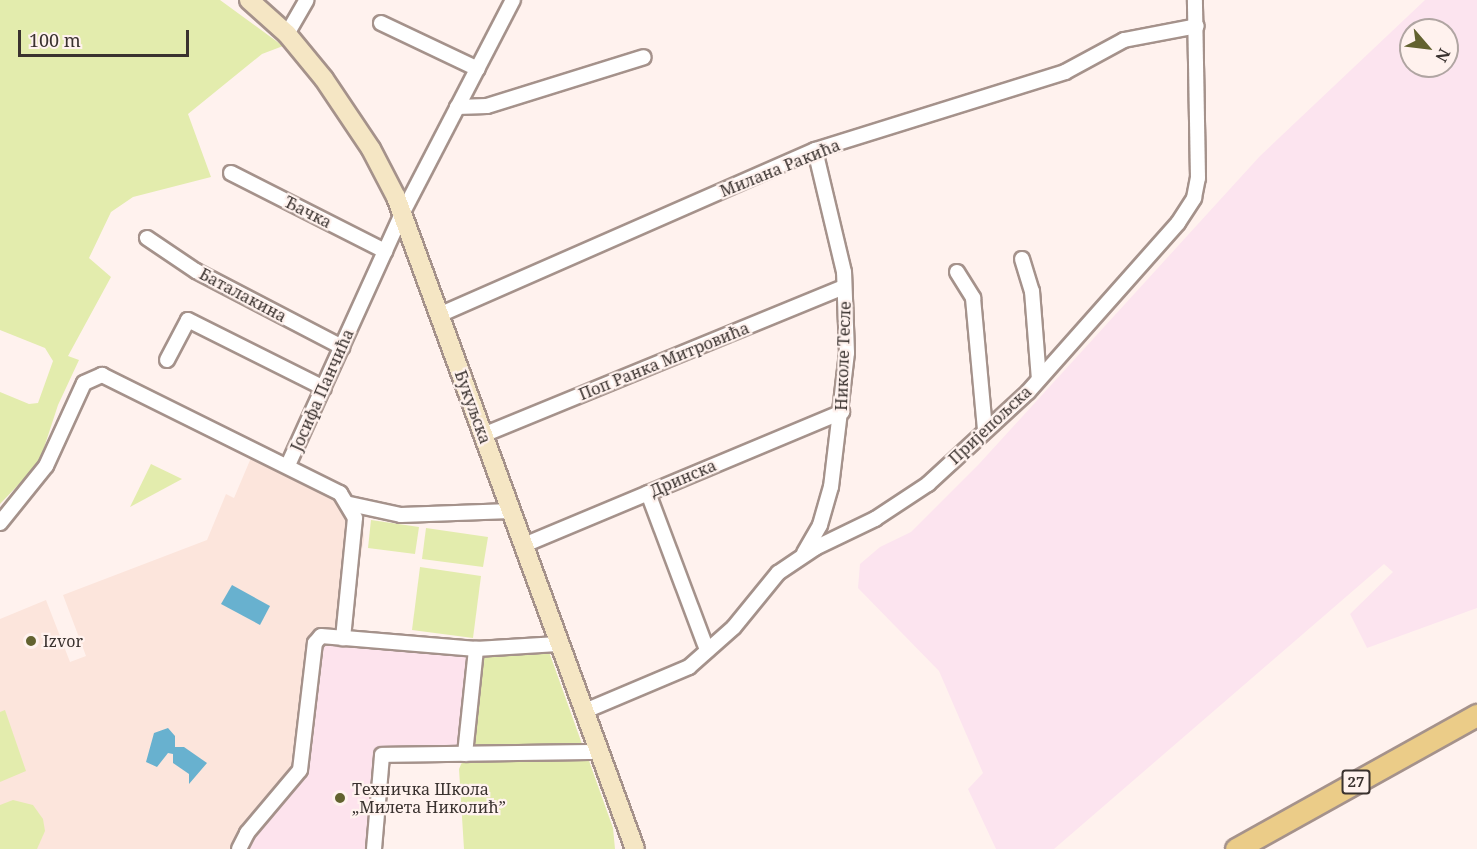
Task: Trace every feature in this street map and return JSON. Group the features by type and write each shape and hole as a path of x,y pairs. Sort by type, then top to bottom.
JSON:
{"main road":[{"name":"Букуљска","path":"249,0 287,34 357,126 402,214 635,849"},
{"name":"27","path":"1236,849 1477,715"}],"street":[{"path":"287,34 307,0"},
{"name":"Јосифа Панчића","path":"350,504 332,487 288,465 384,251 513,0"},
{"name":"Пријепољска","path":"585,711 689,667 734,627 762,588 801,557 875,519 928,484 1040,379 1178,224 1194,198 1198,178 1195,0"},
{"path":"381,23 478,69"},
{"name":"Милана Ракића","path":"439,315 815,150 1065,72 1124,40 1197,26"},
{"path":"457,107 488,106 644,57"},
{"name":"Николе Тесле","path":"801,557 820,525 831,487 842,412 847,352 844,287 815,150"},
{"name":"Ђачка","path":"231,173 384,251"},
{"name":"Баталакина","path":"147,238 196,271 342,347"},
{"path":"1022,259 1032,291 1040,379"},
{"path":"957,272 973,298 985,430"},
{"name":"Поп Ранка Митровића","path":"483,435 844,287"},
{"path":"167,360 188,320 324,388"},
{"path":"0,523 46,466 84,382 102,375 288,465"},
{"name":"Дринска","path":"524,545 842,412"},
{"path":"648,493 707,651"},
{"path":"343,638 355,538 350,504 401,515 511,511"},
{"path":"239,849 247,833 300,770 315,643 321,636 476,650 558,644"},
{"path":"465,754 476,650"},
{"path":"374,849 382,755 600,752"}],"shaded area":[{"path":"1425,0 1477,0 1477,608 1367,648 1350,614 1393,572 1384,564 1054,849 996,849 968,789 983,773 939,671 858,588 860,564 880,547 911,532 979,464 1260,156 1399,25 1399,78 1459,78 1459,18 1406,18"},
{"name":"Izvor","path":"256,446 350,504 363,520 364,540 343,638 300,770 239,849 0,849 0,619 46,600 70,662 86,656 63,595 207,540 226,494 234,498"},
{"path":"321,636 476,649 465,754 382,755 374,849 239,849 299,770"}],"green space":[{"path":"0,0 220,0 283,46 262,54 188,114 211,177 133,197 111,212 89,258 111,277 68,356 79,360 58,405 39,463 0,504 0,392 29,404 38,403 53,361 45,348 0,330"},
{"path":"151,464 182,479 130,507"},
{"path":"371,520 419,527 415,554 368,548"},
{"path":"426,528 488,537 483,567 422,559"},
{"path":"420,567 481,576 473,638 412,630"},
{"path":"548,649 582,744 472,747 481,658"},
{"path":"5,710 26,771 0,782 0,712"},
{"path":"588,758 613,828 615,849 464,849 459,769 463,760"},
{"path":"13,800 33,805 43,819 45,831 37,849 0,849 0,805"}],"water":[{"path":"232,585 270,606 260,625 221,604"},
{"path":"168,728 175,736 175,747 184,747 207,763 189,784 189,774 173,763 173,754 168,753 157,767 146,762 154,733"}],"place":[{"name":"Izvor","path":"31,641"},
{"name":"Техничка Школа „Милета Николић”","path":"340,798"}]}
